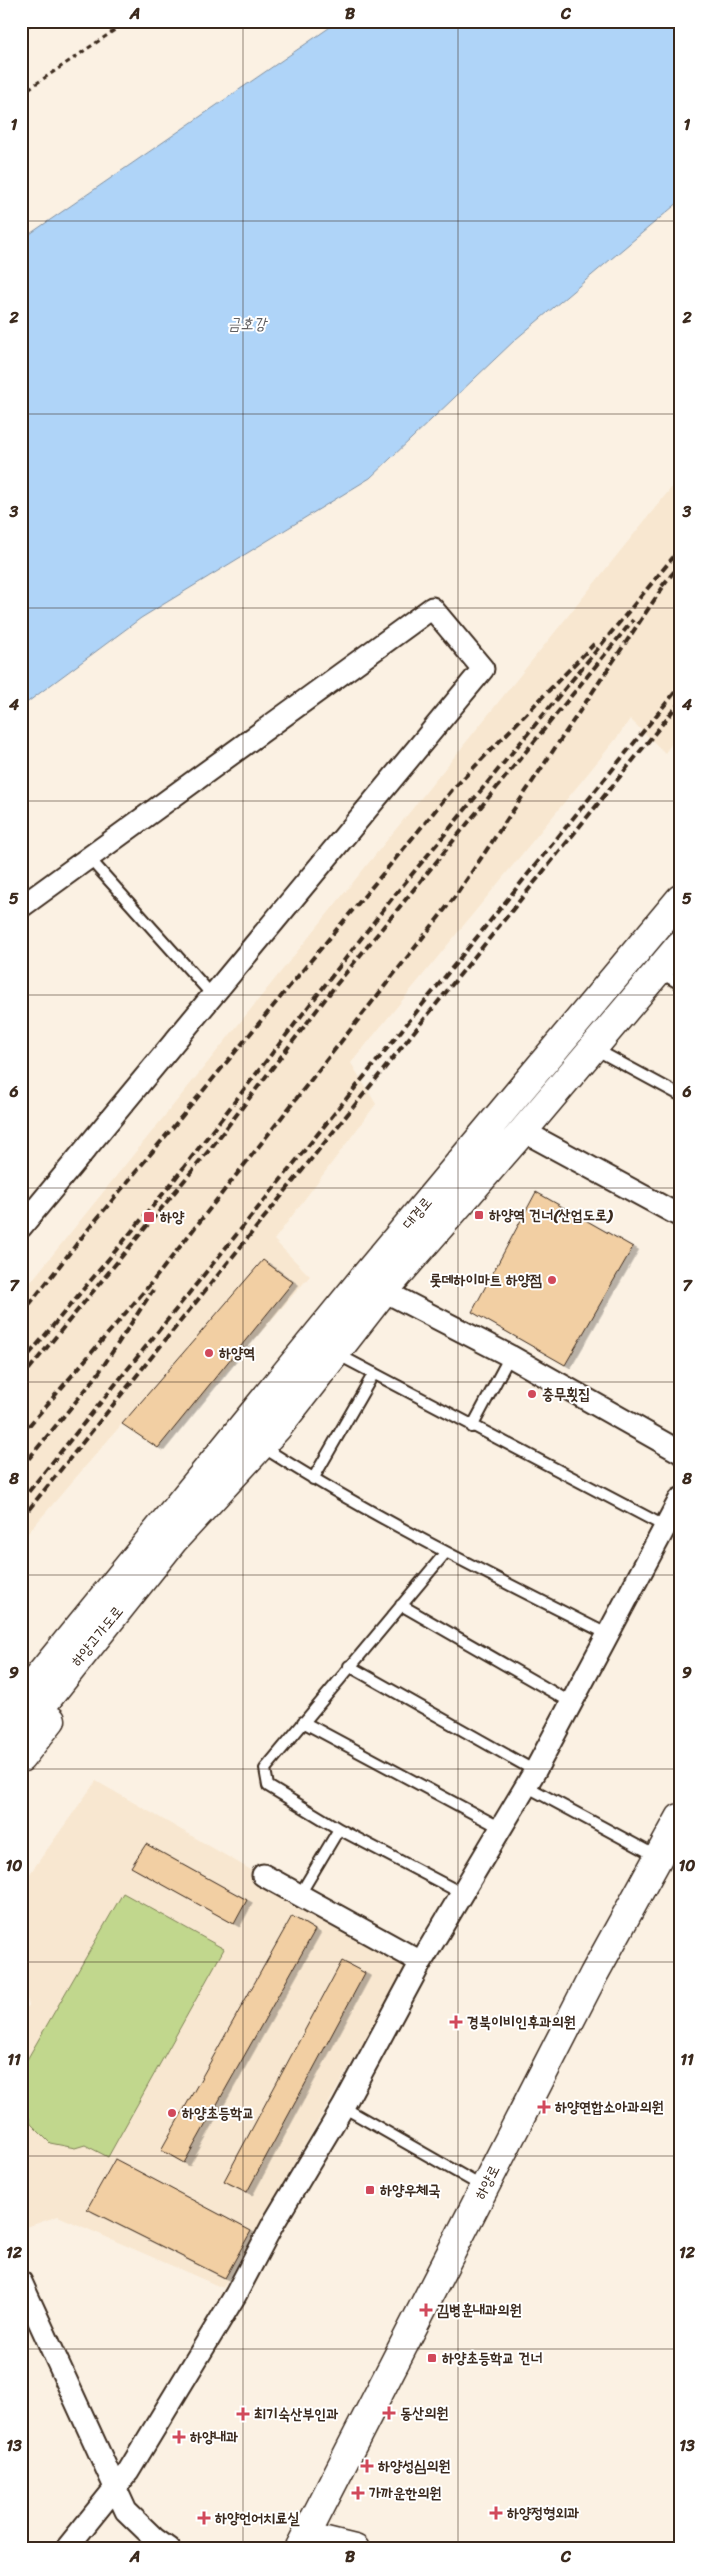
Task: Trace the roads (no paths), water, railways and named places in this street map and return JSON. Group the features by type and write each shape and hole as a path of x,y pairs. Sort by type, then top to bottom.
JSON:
{"main road":[{"name":"대경로","path":"165,1535 274,1439 336,1353 374,1284 680,899"},
{"name":"대경로","path":"165,1535 208,1468 374,1284 523,1131 594,1048 656,971 680,945"},
{"path":"21,1758 127,1624 254,1473 274,1439"},
{"path":"21,1668 90,1584 167,1498 208,1468"},
{"name":"하양고가도로","path":"21,1698 165,1535"},
{"name":"하양고가도로","path":"21,1732 165,1535"},
{"name":"하양로","path":"302,2543 603,1956 680,1818"},
{"path":"302,2543 356,2549"}],"street":[{"path":"21,907 432,608 483,669 21,1227"},
{"path":"523,1131 680,1216"},
{"path":"374,1284 510,1356 680,1452"},
{"path":"66,2549 128,2472 236,2294 273,2224 343,2107 421,1962 530,1779 609,1635 680,1499"},
{"path":"263,1875 421,1962"},
{"path":"22,2288 126,2512 168,2549"}],"lane":[{"path":"89,858 213,996"},
{"path":"656,971 680,984"},
{"path":"594,1048 680,1095"},
{"path":"336,1353 666,1527"},
{"path":"472,1426 510,1356"},
{"path":"313,1479 374,1372"},
{"path":"274,1439 313,1479 446,1552 609,1635"},
{"path":"446,1552 265,1768 268,1786 338,1829 463,1894"},
{"path":"401,1605 572,1703"},
{"path":"349,1666 659,1857"},
{"path":"303,1722 501,1828"},
{"path":"299,1896 338,1829"},
{"path":"343,2107 484,2187"}],"water":[{"name":"금호강","path":"339,21 680,21 680,201 516,339 370,478 141,618 21,707 21,240"}],"railway":[{"path":"21,1364 167,1189 394,896 680,549"},
{"path":"662,586 680,565"},
{"path":"21,1435 153,1281 457,894 667,581"},
{"path":"21,1379 211,1148 336,985 633,620"},
{"path":"21,1315 86,1232 453,789 594,644"},
{"path":"21,1501 680,686"},
{"path":"21,1519 680,702"},
{"path":"21,1468 96,1377 153,1290"}],"place":[{"name":"하양역 건너(산업도로)","path":"479,1215"},
{"name":"하양","path":"149,1217"},
{"name":"롯데하이마트 하양점","path":"552,1280"},
{"name":"하양역","path":"209,1353"},
{"name":"충무횟집","path":"532,1394"},
{"name":"경북이비인후과의원","path":"456,2022"},
{"name":"하양연합소아과의원","path":"544,2107"},
{"name":"하양초등학교","path":"172,2113"},
{"name":"하양우체국","path":"370,2190"},
{"name":"김병훈내과의원","path":"426,2310"},
{"name":"하양초등학교 건너","path":"432,2358"},
{"name":"동산의원","path":"389,2413"},
{"name":"최기숙산부인과","path":"243,2414"},
{"name":"하양내과","path":"179,2437"},
{"name":"하양성심의원","path":"367,2466"},
{"name":"가까운한의원","path":"358,2493"},
{"name":"하양정형외과","path":"496,2513"},
{"name":"하양언어치료실","path":"204,2518"}]}
